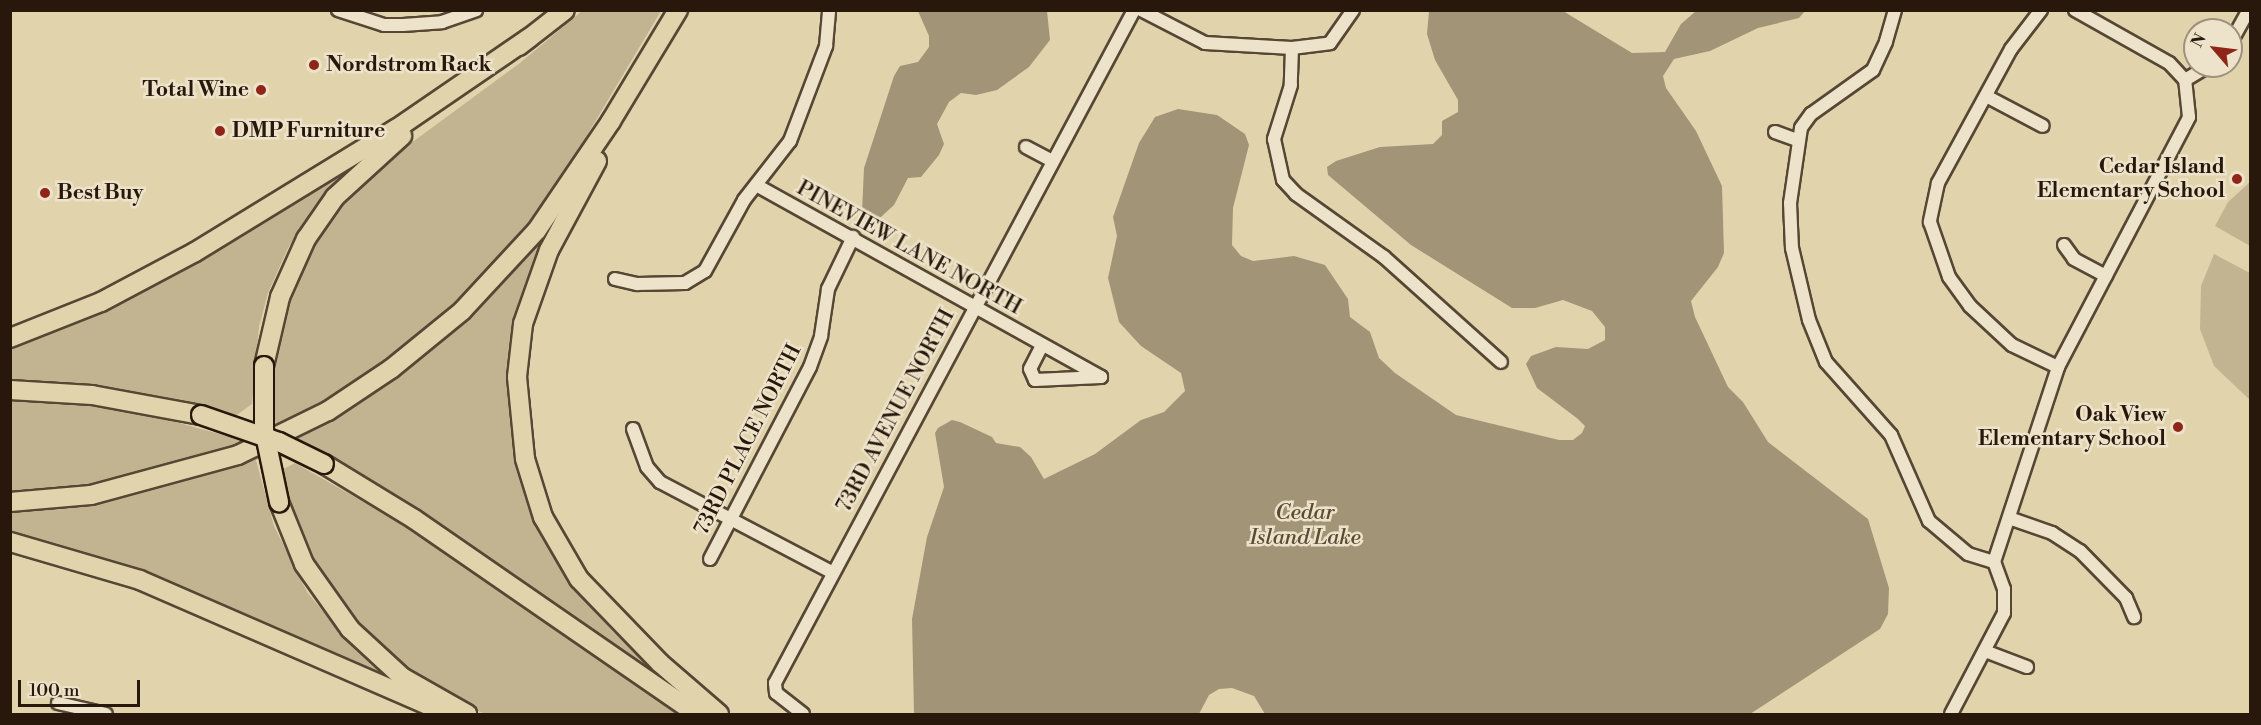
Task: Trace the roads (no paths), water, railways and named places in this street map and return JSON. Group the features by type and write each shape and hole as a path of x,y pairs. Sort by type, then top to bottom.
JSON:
{"highway":[{"path":"467,714 396,672 350,630 304,564 279,502 264,430 264,366 287,277 306,239 335,197 390,145 565,10"},
{"path":"10,502 91,495 238,455 328,411 391,369 469,304 537,230 585,161 678,10"},
{"path":"663,35 540,271 523,324 518,364 518,408 525,459 537,501 567,563 601,604 719,714"},
{"path":"10,338 101,302 195,252 396,129 529,38"},
{"path":"10,390 92,395 201,415 279,442 324,464 400,509 697,714"},
{"path":"10,542 140,580 448,714"}],"street":[{"path":"338,10 384,25 442,22 476,10"},
{"path":"615,279 637,284 685,283 697,278 711,263 756,185 783,154 795,130 826,46 829,10"},
{"name":"73RD AVENUE NORTH","path":"803,714 776,693 777,680 973,307 1134,10"},
{"path":"1142,10 1205,43 1292,48 1330,43 1353,10"},
{"path":"1895,10 1886,42 1873,70 1810,114 1797,140 1790,233 1816,343 1838,379 1891,435 1929,521 1968,554 1994,562"},
{"path":"2042,10 2011,49 1932,197 1930,222 1949,277 1970,306 2012,345 2058,368"},
{"path":"1951,714 2006,607 2004,589 1994,562 2058,368 2186,129 2190,109 2185,80 2165,59 2075,10"},
{"path":"1292,48 1291,85 1274,139 1283,180 1296,194 1384,257 1501,362"},
{"path":"1986,96 2043,126"},
{"path":"1775,132 1797,140"},
{"path":"1026,147 1052,161"},
{"name":"PINEVIEW LANE NORTH","path":"756,185 1101,377 1035,380 1030,369 1042,345"},
{"name":"73RD PLACE NORTH","path":"710,559 810,367 821,336 828,290 853,237"},
{"path":"2064,245 2074,259 2106,276"},
{"path":"633,429 653,476 833,573"},
{"path":"2008,518 2052,533 2080,551 2126,598 2134,617"},
{"path":"1985,651 2027,667"},
{"path":"58,703 106,714"}],"water":[{"path":"918,11 1047,11 1050,40 1029,67 997,90 976,95 961,93 949,102 937,124 944,144 939,155 921,177 908,178 894,205 870,227 862,212 864,168 894,76 900,66 918,62 929,47 929,36"},
{"name":"Cedar Island Lake","path":"1429,11 1563,11 1632,53 1665,52 1681,24 1696,11 1805,11 1799,18 1758,28 1710,51 1674,59 1663,76 1666,88 1696,131 1722,186 1724,253 1718,267 1691,301 1695,317 1728,387 1743,402 1768,442 1868,519 1889,588 1888,614 1880,629 1750,714 1265,714 1254,696 1232,688 1219,689 1209,695 1199,714 914,714 912,619 927,537 944,487 935,433 938,428 952,420 992,437 996,443 1020,447 1031,457 1044,479 1095,454 1141,420 1164,412 1185,391 1181,373 1141,346 1119,322 1108,278 1117,236 1113,217 1139,143 1155,117 1178,109 1217,115 1245,134 1249,145 1233,208 1232,245 1241,256 1253,261 1294,256 1325,265 1348,299 1350,317 1370,332 1379,358 1395,373 1456,415 1559,440 1573,440 1582,433 1585,426 1537,388 1526,364 1531,356 1556,347 1588,349 1605,340 1605,327 1592,311 1563,300 1535,308 1512,308 1411,245 1328,175 1327,167 1336,161 1380,147 1433,144 1442,135 1442,121 1458,112 1458,100 1435,60 1427,34"}],"place":[{"name":"Nordstrom Rack","path":"314,65"},
{"name":"Total Wine","path":"261,90"},
{"name":"DMP Furniture","path":"220,131"},
{"name":"Cedar Island Elementary School","path":"2237,179"},
{"name":"Best Buy","path":"45,193"},
{"name":"Oak View Elementary School","path":"2178,427"}]}
